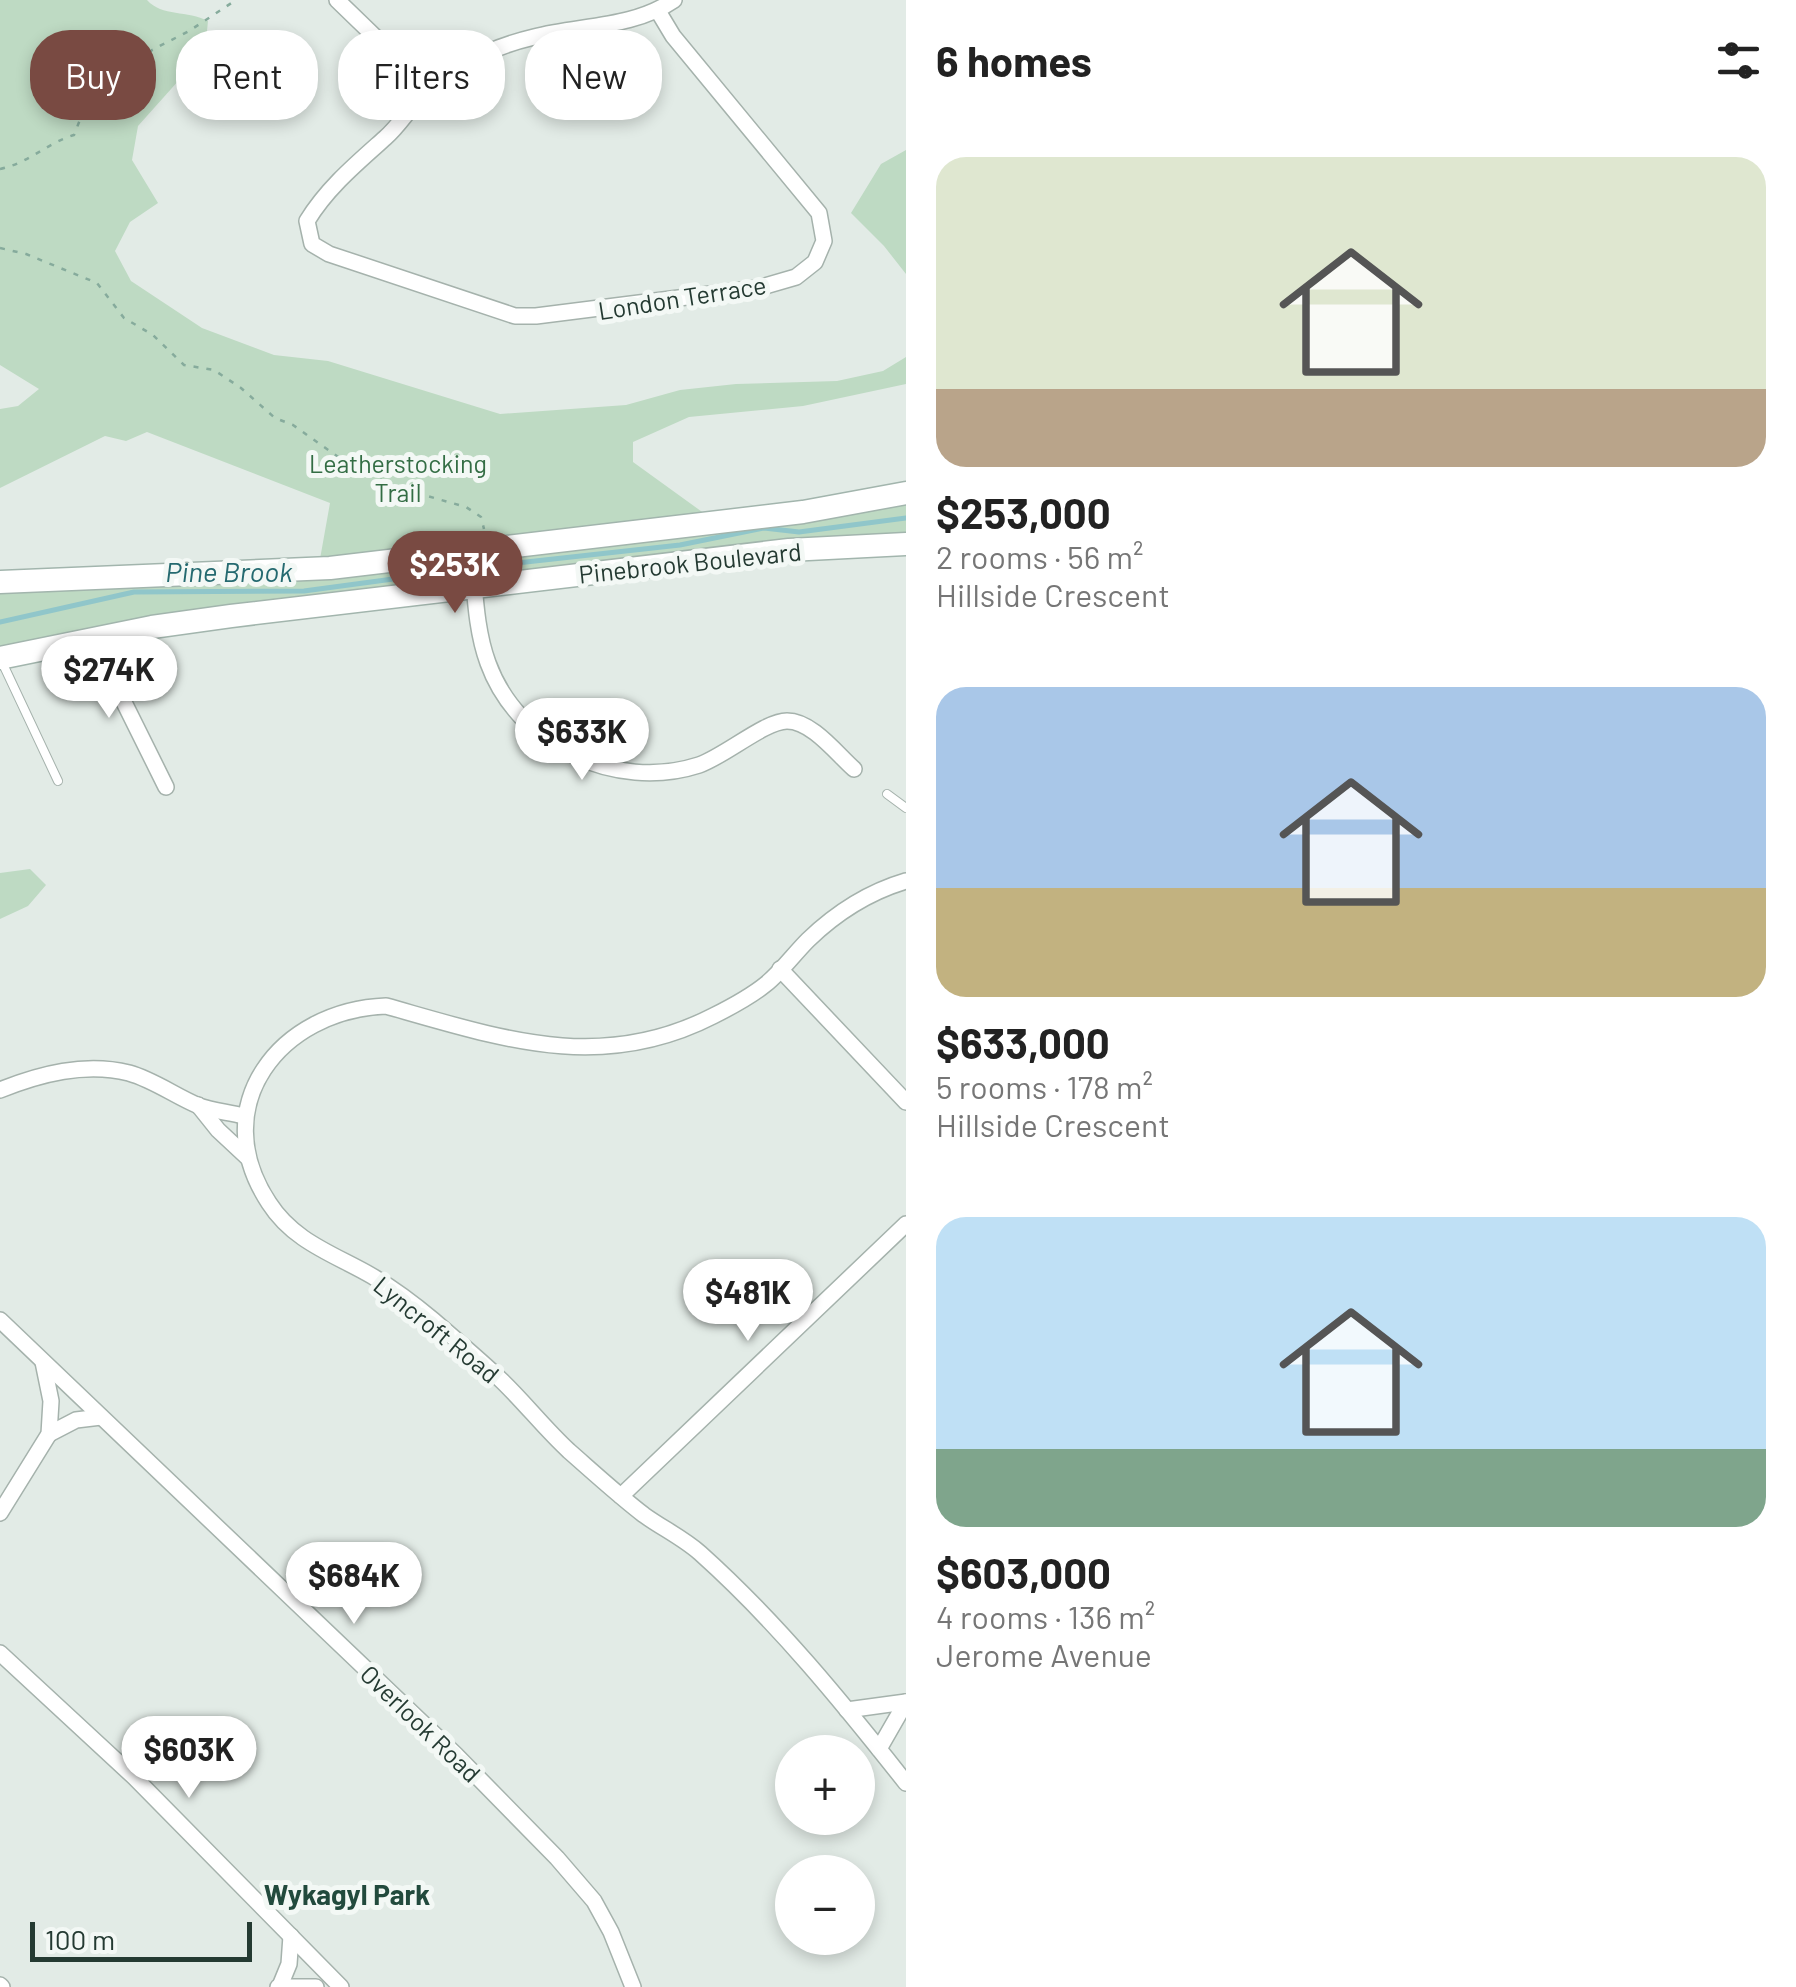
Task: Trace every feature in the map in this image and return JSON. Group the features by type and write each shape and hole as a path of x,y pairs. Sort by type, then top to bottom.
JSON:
{"street":[{"path":"336,0 367,30"},
{"path":"505,46 658,11 674,0"},
{"name":"London Terrace","path":"402,120 318,202 307,221 312,244 329,254 515,316 605,309 758,288 796,277 814,262 824,241 819,213 673,36 658,11"},
{"name":"Pinebrook Boulevard","path":"0,582 277,572 478,543 803,512 906,493"},
{"path":"478,543 475,587 487,660 516,714 536,733 596,764 659,772 681,770 720,756 770,726 790,721 806,727 854,769"},
{"name":"Pinebrook Boulevard","path":"0,658 231,616 789,550 906,544"},
{"path":"102,637 110,674 166,787"},
{"name":"Lyncroft Road","path":"906,881 853,904 810,939 768,983 688,1029 626,1046 540,1046 386,1006 361,1007 301,1030 276,1050 244,1116 248,1158 268,1202 285,1224 304,1240 412,1302 502,1381 566,1448 621,1496 695,1549 746,1596 848,1710 906,1783"},
{"path":"780,969 906,1102"},
{"path":"0,1090 48,1073 96,1069 128,1073 169,1089 198,1106 244,1116"},
{"path":"198,1106 248,1158"},
{"path":"621,1496 906,1224"},
{"name":"Overlook Road","path":"0,1320 456,1756 557,1858 594,1900 634,1987"},
{"path":"0,1513 49,1434 50,1401 42,1361"},
{"path":"49,1434 76,1420 101,1417"},
{"path":"0,1653 134,1777 341,1987"},
{"path":"848,1710 906,1702"},
{"path":"879,1749 906,1702"},
{"path":"291,1936 289,1964 279,1987 316,1987"}],"lane":[{"path":"0,658 58,781"},
{"path":"887,794 906,808"}],"path":[{"path":"0,168 33,158 54,141 74,135 83,112 152,50 236,0"},
{"path":"0,248 26,254 98,283 124,318 153,335 184,364 214,370 275,418 293,424 352,466 399,488 466,507 481,518 478,543"}],"green space":[{"name":"Leatherstocking Trail","path":"0,0 147,0 160,9 208,21 207,30 176,30 176,83 156,106 156,30 30,30 30,120 143,120 138,126 132,160 158,203 130,222 115,251 131,281 202,328 274,355 328,361 500,414 626,405 680,390 736,384 837,381 883,371 906,357 906,384 803,406 689,417 633,442 633,462 705,514 320,559 330,503 147,432 126,441 105,436 0,488 0,409 18,406 39,389 0,365"},
{"path":"906,150 906,274 851,213 881,164"},
{"path":"906,499 906,536 493,576 485,567 489,556"},
{"path":"462,562 463,577 457,581 0,649 0,587"},
{"path":"30,869 46,885 28,906 0,919 0,873"}],"waterway":[{"name":"Pine Brook","path":"489,566 680,545 764,528 799,532 906,518"},
{"name":"Pine Brook","path":"0,622 134,592 304,591 460,570"}],"district":[{"name":"Wykagyl Park","path":"347,1894"}]}
